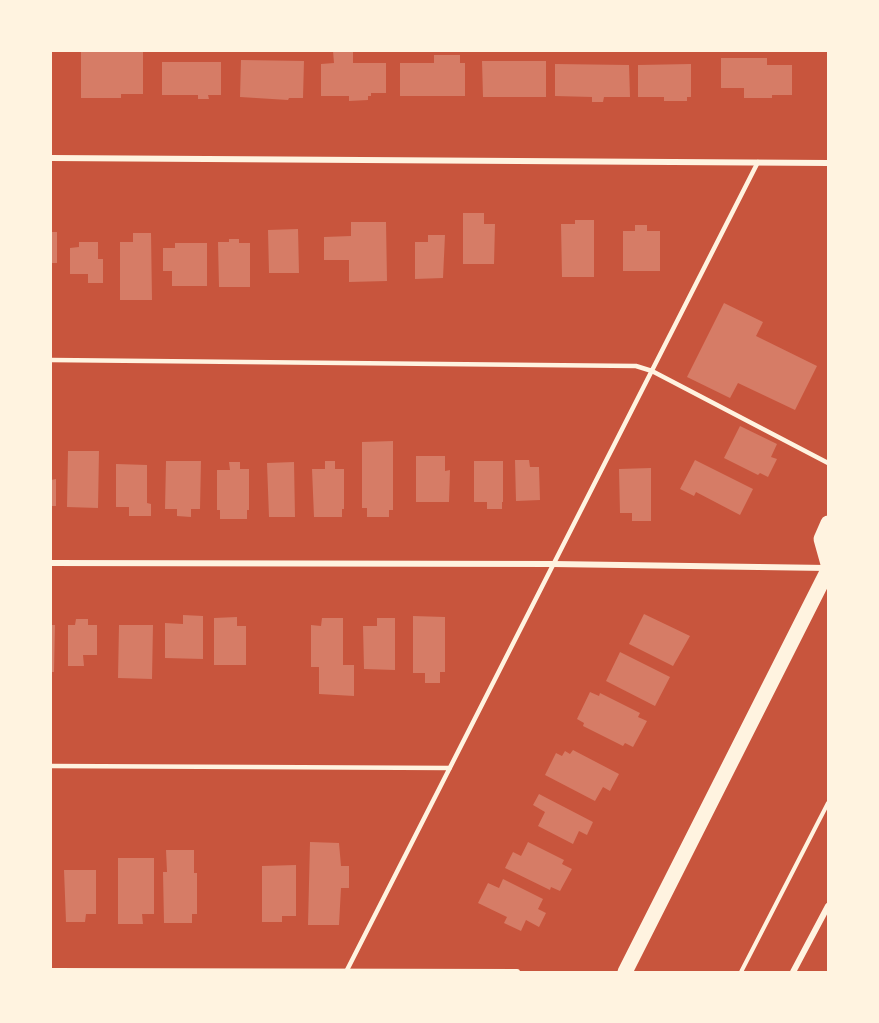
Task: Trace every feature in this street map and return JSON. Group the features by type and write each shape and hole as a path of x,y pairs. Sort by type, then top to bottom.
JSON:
{"main road":[{"path":"625,972 828,567 821,539 828,523"}],"street":[{"path":"51,158 828,163"},
{"path":"51,563 828,567"},
{"path":"794,972 828,906"},
{"path":"51,971 516,972"}],"lane":[{"path":"346,972 758,162"},
{"path":"51,360 636,366 652,371 828,464"},
{"path":"51,766 450,768"}],"path":[{"path":"741,972 828,803"}],"building":[{"path":"333,51 353,51 353,63 386,63 386,93 371,93 368,100 349,101 349,96 321,96 321,64 334,63"},
{"path":"81,52 143,52 143,94 121,94 121,98 81,98"},
{"path":"434,55 460,55 460,63 465,63 465,96 400,96 400,63 434,63"},
{"path":"721,58 767,58 767,65 792,65 792,95 744,98 744,88 721,88"},
{"path":"241,60 304,61 303,98 289,98 288,100 240,97"},
{"path":"482,61 546,61 546,97 483,97"},
{"path":"162,62 221,62 221,95 208,95 209,99 198,99 198,95 162,95"},
{"path":"555,64 629,65 630,97 604,97 603,102 592,102 592,97 555,96"},
{"path":"691,64 691,97 687,97 687,101 664,101 664,97 638,97 638,65"},
{"path":"463,213 484,213 484,224 495,224 494,264 463,264"},
{"path":"575,220 594,220 594,277 562,277 561,224 575,224"},
{"path":"351,222 386,222 387,281 349,282 349,260 324,260 324,237 351,236"},
{"path":"635,225 647,225 647,231 660,231 660,271 623,271 623,231 635,231"},
{"path":"298,229 299,273 269,273 268,230"},
{"path":"51,232 57,232 57,263 51,263"},
{"path":"133,233 151,233 152,300 120,300 120,242 133,242"},
{"path":"428,235 445,235 443,278 415,279 415,242 428,242"},
{"path":"229,239 239,239 239,243 250,243 250,287 219,287 218,242 229,242"},
{"path":"79,242 98,242 98,259 103,259 103,283 88,283 88,274 70,274 70,248 79,247"},
{"path":"175,243 207,243 207,286 172,286 172,271 163,271 163,248 175,248"},
{"path":"724,303 763,322 756,336 817,366 795,410 738,383 730,398 687,377"},
{"path":"740,426 777,444 771,457 777,459 768,477 760,473 758,475 724,458"},
{"path":"393,441 393,510 389,510 389,517 367,517 367,508 362,508 362,442"},
{"path":"68,451 99,451 98,508 67,507"},
{"path":"416,456 445,456 445,471 450,470 449,502 416,502"},
{"path":"515,460 529,460 530,467 539,467 540,500 516,501"},
{"path":"695,460 753,489 740,515 696,492 694,496 680,489"},
{"path":"166,461 201,461 200,509 191,509 191,517 177,516 177,509 165,509"},
{"path":"325,461 335,461 335,469 344,469 342,517 314,517 312,469 325,469"},
{"path":"474,461 503,461 502,509 487,509 487,502 474,502"},
{"path":"229,462 240,462 240,469 249,469 247,519 220,519 220,510 217,510 217,470 230,470"},
{"path":"294,462 295,517 269,517 267,463"},
{"path":"116,464 147,465 147,503 151,504 151,516 129,516 129,507 116,507"},
{"path":"651,468 651,521 632,521 632,513 620,513 619,469"},
{"path":"56,479 56,506 51,506 51,480"},
{"path":"644,614 690,636 673,666 629,644"},
{"path":"183,615 203,616 203,659 165,658 165,623 183,624"},
{"path":"413,616 445,617 445,672 440,672 440,683 425,683 425,673 413,673"},
{"path":"237,617 237,626 246,626 246,665 214,665 214,618"},
{"path":"322,618 343,618 343,665 354,665 354,696 319,694 319,667 311,667 311,625 321,626"},
{"path":"377,618 395,618 395,670 364,669 363,626 377,626"},
{"path":"76,619 88,619 88,625 97,625 97,655 83,655 84,666 68,666 68,625 75,625"},
{"path":"51,625 55,625 54,672 51,672"},
{"path":"119,625 153,625 152,679 118,678"},
{"path":"620,652 670,677 655,706 606,681"},
{"path":"590,692 599,696 600,693 640,713 638,717 647,721 633,747 625,743 623,746 583,726 584,723 577,719"},
{"path":"573,750 619,774 610,791 603,787 595,801 545,775 556,753 562,756 565,751 570,754"},
{"path":"539,794 593,822 587,835 579,831 573,844 538,826 545,812 533,805"},
{"path":"310,842 339,843 341,866 349,866 349,888 341,888 339,925 308,925"},
{"path":"528,842 564,860 562,864 572,869 560,891 551,887 550,890 505,868 513,852 521,856"},
{"path":"166,850 194,850 194,873 197,873 197,914 192,914 192,923 164,923 163,872 167,872"},
{"path":"118,858 154,858 154,914 142,914 143,924 118,924"},
{"path":"296,865 296,916 282,916 282,922 262,922 262,866"},
{"path":"64,870 96,870 96,914 86,914 85,922 66,922"},
{"path":"503,879 543,899 538,909 546,913 539,927 526,920 521,931 504,923 507,917 478,903 488,883 499,888"}]}
